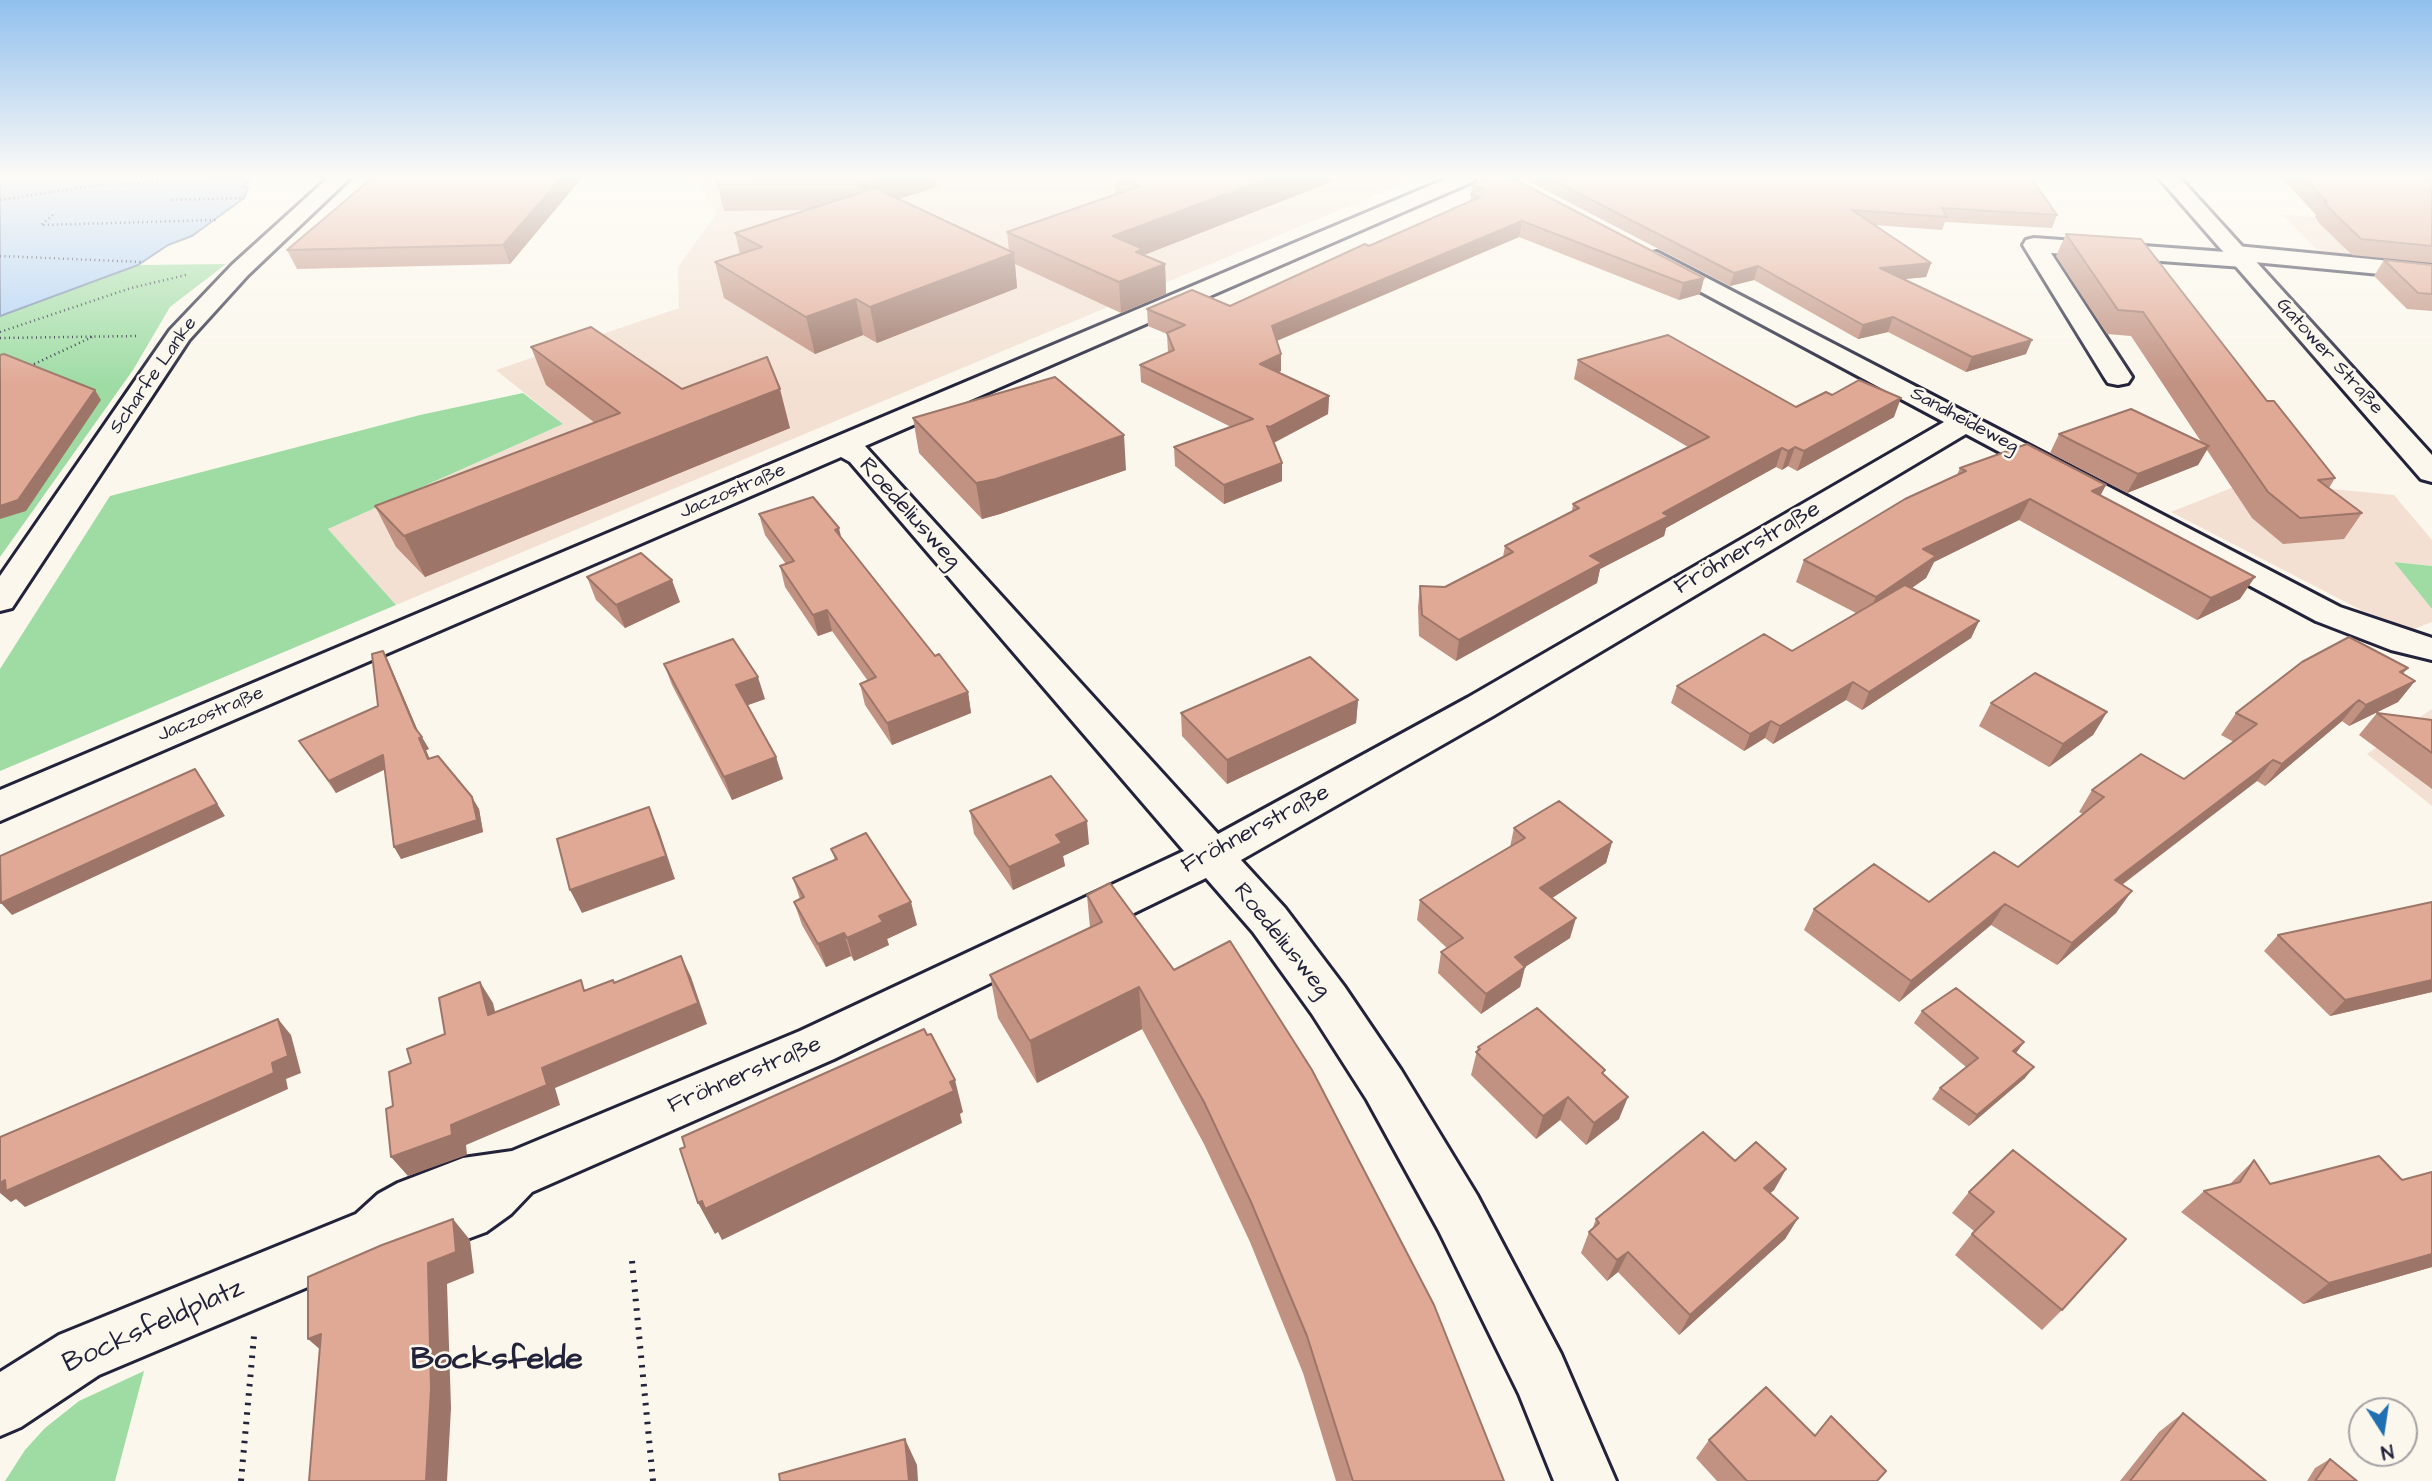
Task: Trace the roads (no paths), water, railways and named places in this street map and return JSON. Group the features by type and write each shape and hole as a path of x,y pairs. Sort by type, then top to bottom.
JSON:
{"street":[{"name":"Scharfe Lanke","path":"0,601 179,335 265,247"},
{"name":"Jaczostraße","path":"0,806 1304,247"},
{"path":"2035,247 2118,377"},
{"path":"2070,247 2432,272"},
{"name":"Gatower Straße","path":"2231,247 2432,473"},
{"name":"Sandheideweg","path":"1636,248 2328,614 2404,642 2432,649"},
{"name":"Fröhnerstraße","path":"275,1275 375,1232 398,1238 421,1233 467,1214 492,1197 514,1175 817,1045 1211,857 1480,707 1965,422"},
{"name":"Roedeliusweg","path":"842,445 860,456 1269,920 1328,1000 1384,1086 1458,1213 1540,1375 1585,1481"},
{"name":"Bocksfeldplatz","path":"0,1406 79,1354 275,1275"}],"water":[{"path":"0,247 165,247 138,265 0,316"}],"district":[{"name":"Bocksfelde","path":"497,1361"}]}
